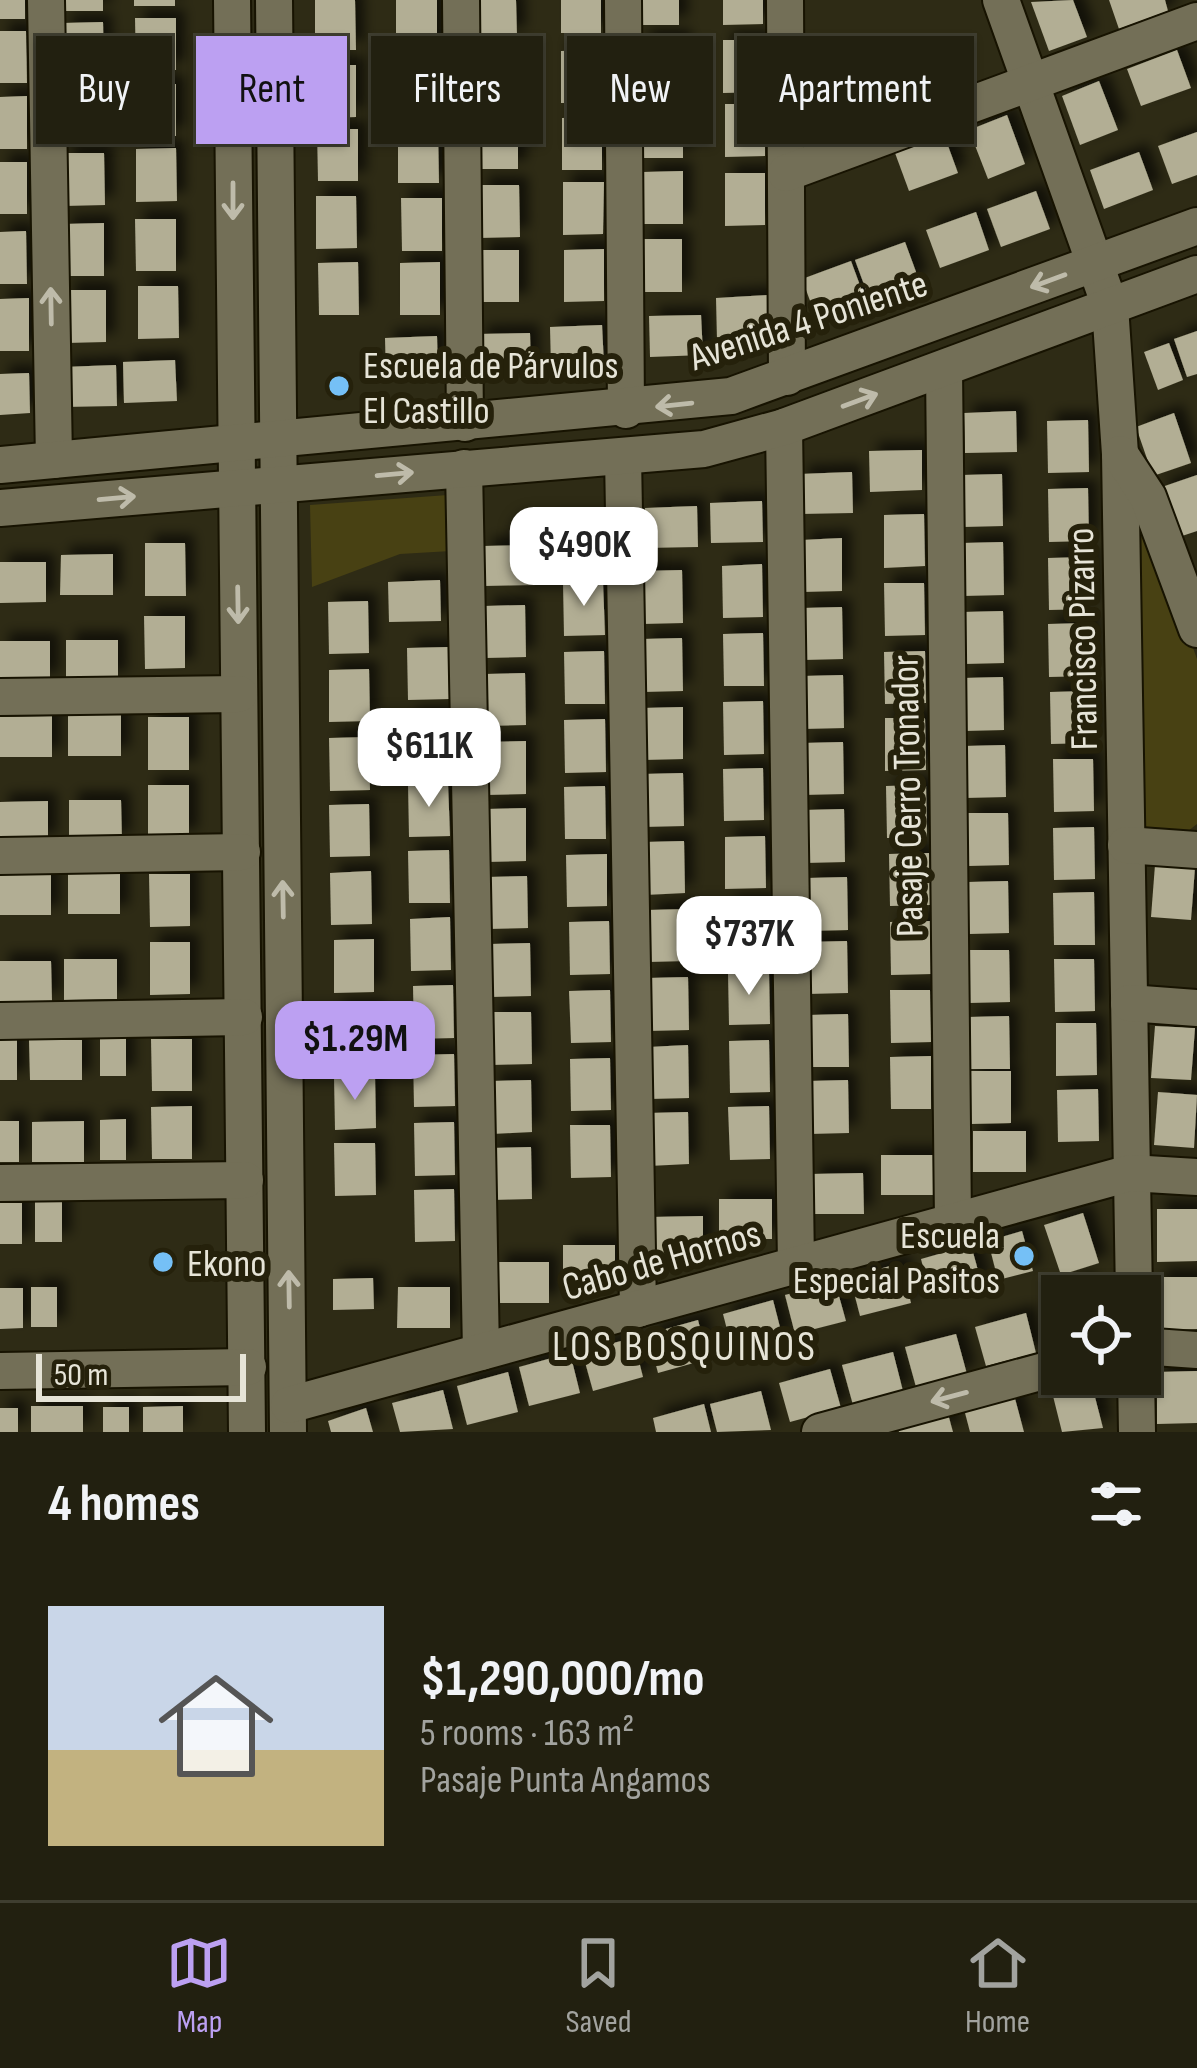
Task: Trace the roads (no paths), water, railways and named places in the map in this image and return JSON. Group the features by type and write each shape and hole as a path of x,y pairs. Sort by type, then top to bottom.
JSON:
{"street":[{"path":"46,0 54,460"},
{"path":"232,0 247,1432"},
{"path":"274,0 288,1419"},
{"path":"461,0 465,423"},
{"path":"623,0 626,410"},
{"name":"Francisco Pizarro","path":"1001,0 1110,306 1120,454 1133,1275"},
{"path":"786,1 787,377"},
{"path":"786,173 1197,21"},
{"name":"Avenida 4 Poniente","path":"0,465 626,410 731,396 1197,226"},
{"path":"0,508 704,449 784,428 1197,274"},
{"name":"Pasaje Cerro Tronador","path":"944,369 953,1222"},
{"path":"784,428 796,1265"},
{"path":"1120,454 1148,497 1197,629"},
{"path":"623,457 638,1309"},
{"path":"464,468 481,1352"},
{"path":"0,697 239,694"},
{"path":"1126,845 1193,846"},
{"path":"0,856 242,852"},
{"path":"1129,1003 1197,1008"},
{"path":"0,1021 244,1017"},
{"name":"Cabo de Hornos","path":"288,1419 481,1352 1130,1173 1197,1178"},
{"path":"0,1184 245,1180"},
{"path":"1161,1347 1197,1350"},
{"path":"0,1371 248,1367"},
{"path":"820,1432 1041,1372"},
{"path":"1136,1395 1137,1432"}],"place":[{"name":"Escuela de Párvulos El Castillo","path":"339,386"},
{"name":"Escuela Especial Pasitos","path":"1024,1256"},
{"name":"Ekono","path":"163,1262"}],"district":[{"name":"LOS BOSQUINOS","path":"685,1345"}]}
